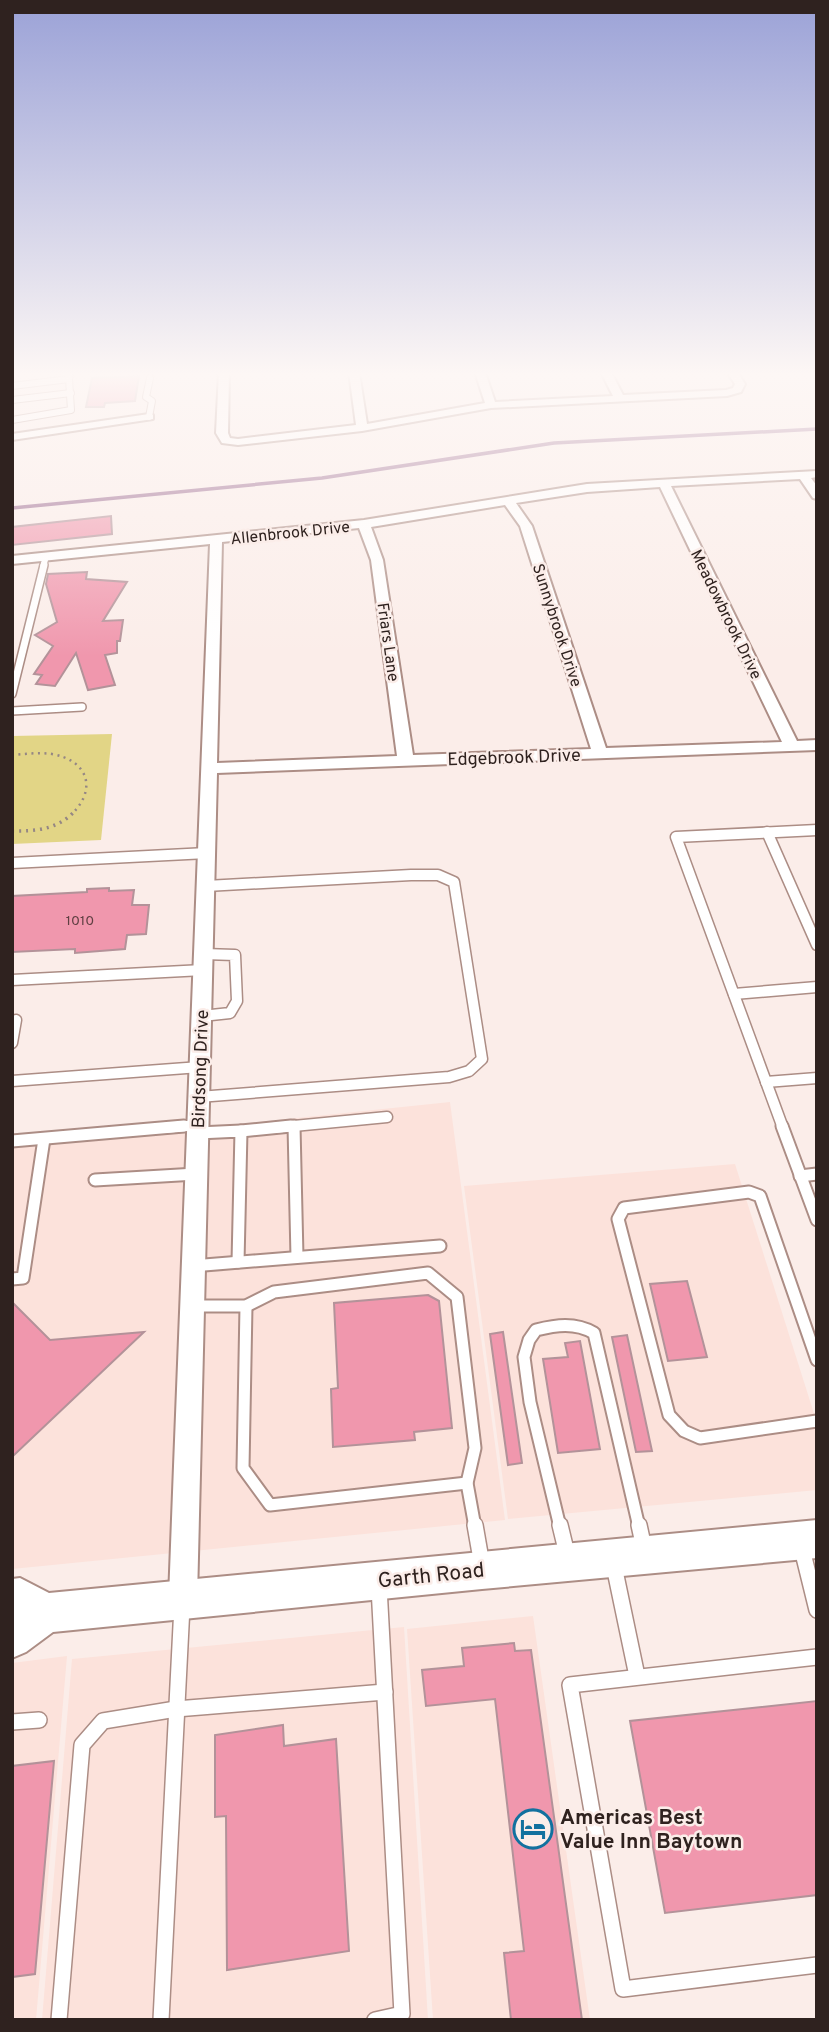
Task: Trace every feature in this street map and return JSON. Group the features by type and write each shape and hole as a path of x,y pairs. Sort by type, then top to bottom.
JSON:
{"main road":[{"name":"Garth Road","path":"12,1638 29,1606 183,1598 808,1540"}],"street":[{"name":"Allenbrook Drive","path":"12,560 364,524 578,489 817,474"},
{"path":"803,475 817,495"},
{"name":"Meadowbrook Drive","path":"663,482 792,746"},
{"name":"Sunnybrook Drive","path":"508,500 526,526 600,753"},
{"name":"Friars Lane","path":"364,524 377,560 406,761"},
{"name":"Birdsong Drive","path":"183,1598 189,1306 199,1129 216,540"},
{"name":"Edgebrook Drive","path":"211,768 817,745"}],"lane":[{"path":"12,694 46,556"},
{"path":"12,711 82,707"},
{"path":"817,830 676,836 817,1220"},
{"path":"767,832 817,944"},
{"path":"12,863 207,853"},
{"path":"200,1097 449,1077 470,1071 482,1059 454,882 438,875 411,875 206,886"},
{"path":"12,980 204,962 235,955 237,1001 230,1013 202,1016"},
{"path":"734,994 817,987"},
{"path":"12,1043 16,1020"},
{"path":"12,1081 200,1067"},
{"path":"766,1082 817,1078"},
{"path":"12,1141 199,1129 241,1130 387,1117"},
{"path":"294,1126 297,1257"},
{"path":"238,1262 241,1130"},
{"path":"12,1279 23,1278 44,1139"},
{"path":"95,1180 197,1174"},
{"path":"800,1176 817,1174"},
{"path":"817,1360 760,1196 749,1192 624,1208 618,1219 669,1415 676,1423 684,1431 700,1438 817,1420"},
{"path":"191,1266 440,1246"},
{"path":"189,1306 246,1306 274,1292 428,1273 457,1297 475,1448 467,1483 482,1569"},
{"path":"246,1306 243,1468 270,1505 467,1483"},
{"path":"569,1562 530,1402 524,1357 529,1340 536,1330 568,1325 583,1326 594,1334 629,1557 637,1676"},
{"path":"808,1540 817,1610"},
{"path":"375,2020 402,2014 379,1580"},
{"path":"161,2020 183,1598"},
{"path":"817,1657 570,1685 623,1989 817,1965"},
{"path":"59,2020 82,1745 103,1721 176,1709 385,1692"},
{"path":"12,1722 39,1720"}],"path":[{"path":"12,755 54,755 70,760 82,768 88,793 74,814 55,825 41,831 12,831"}],"shaded area":[{"path":"112,734 101,840 12,844 12,736"},
{"path":"450,1102 505,1520 12,1569 12,1148"},
{"path":"735,1164 817,1423 817,1490 508,1519 464,1186"},
{"path":"533,1616 590,2020 433,2020 407,1629"},
{"path":"404,1627 428,2020 42,2020 72,1659"},
{"path":"67,1656 36,2020 12,2020 12,1663"}],"building":[{"path":"111,516 112,534 12,545 12,527"},
{"path":"87,572 86,579 127,582 103,621 123,620 120,641 117,641 117,653 105,655 115,685 88,690 76,653 55,686 36,684 42,675 34,674 53,646 35,635 57,622 46,584 48,574"},
{"path":"109,888 109,891 134,890 132,905 149,905 146,934 127,935 125,949 75,953 75,949 12,952 12,896 87,892 87,889"},
{"path":"687,1281 707,1357 668,1361 650,1284"},
{"path":"428,1295 439,1301 452,1428 414,1432 415,1440 333,1447 331,1389 338,1388 334,1303"},
{"path":"12,1302 50,1340 144,1332 12,1457"},
{"path":"503,1332 522,1463 508,1465 490,1334"},
{"path":"627,1335 652,1451 636,1452 612,1337"},
{"path":"580,1341 600,1449 558,1453 543,1359 568,1357 565,1343"},
{"name":"Americas Best Value Inn Baytown","path":"514,1643 515,1651 531,1650 582,2020 511,2020 504,1953 524,1951 495,1699 426,1706 422,1670 464,1666 462,1648"},
{"path":"817,1701 817,1895 665,1913 630,1721"},
{"path":"283,1725 284,1746 336,1739 349,1951 227,1970 226,1816 215,1817 215,1735"},
{"path":"54,1761 35,1974 12,1977 12,1766"}],"waterway":[{"path":"12,508 322,478 396,467"}],"place":[{"name":"Americas Best Value Inn Baytown","path":"533,1829"}]}
